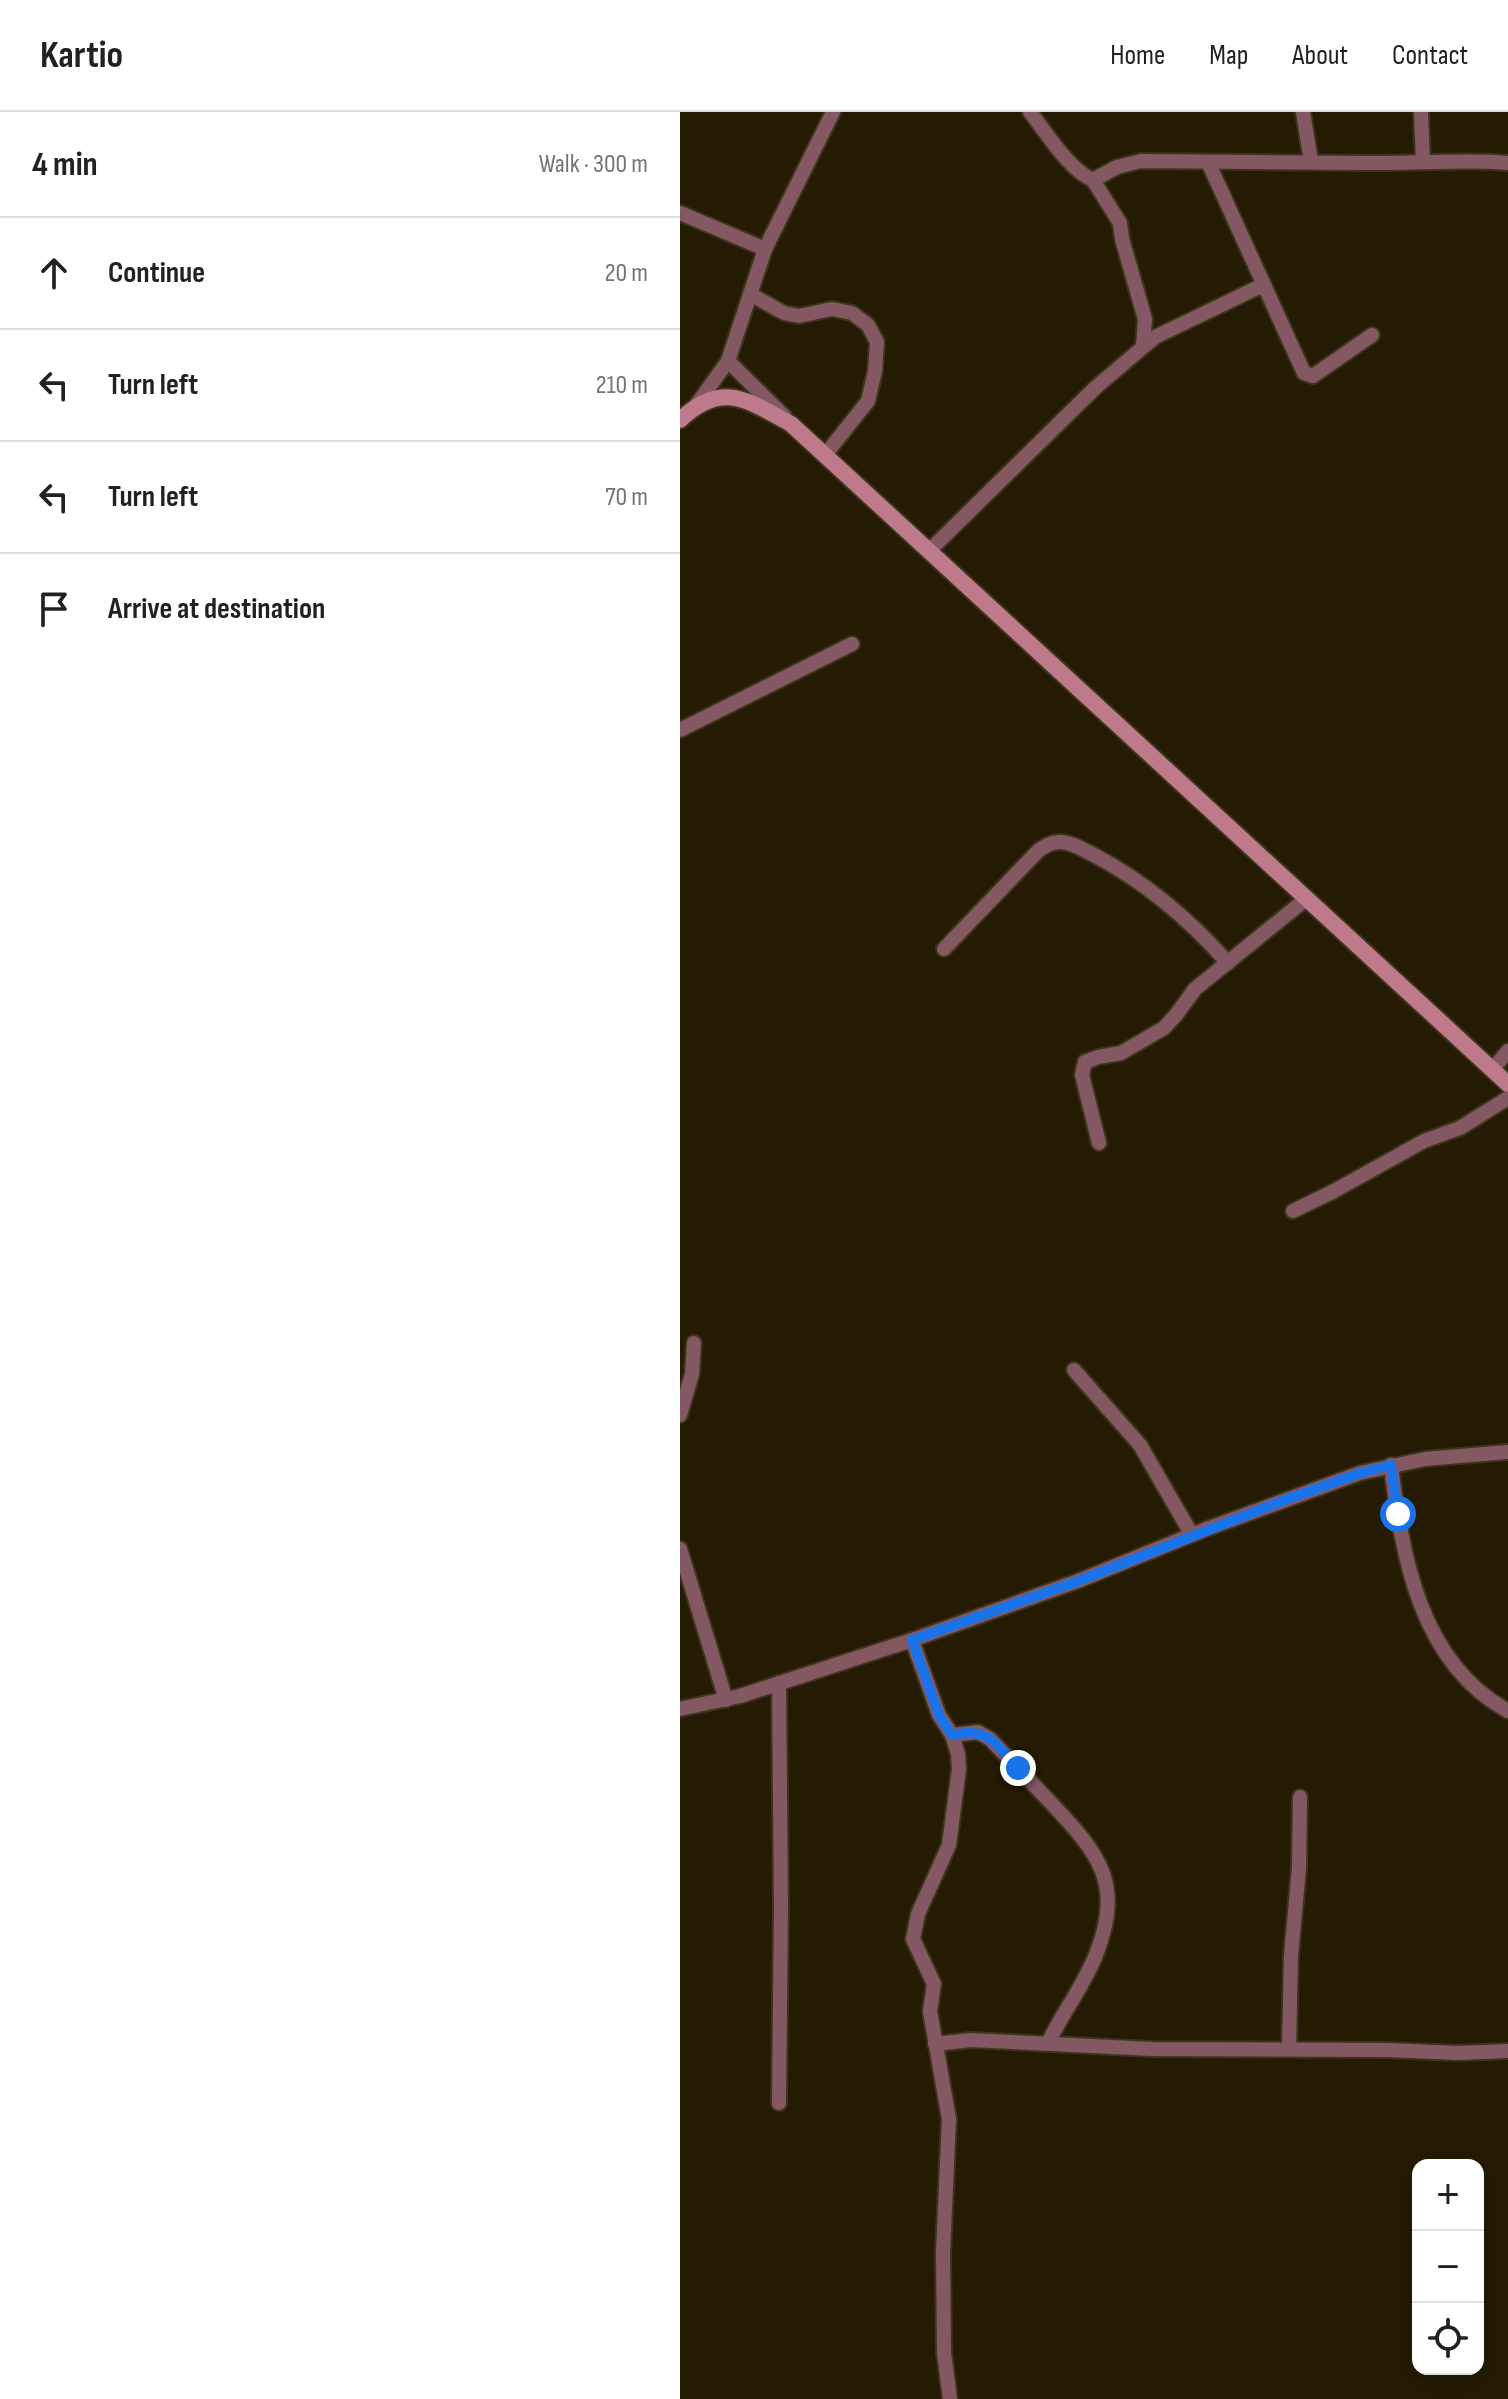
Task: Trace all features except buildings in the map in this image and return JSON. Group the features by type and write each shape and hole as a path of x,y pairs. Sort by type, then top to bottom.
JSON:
{"street":[{"path":"680,420 697,404 728,361 765,249 833,112"},
{"path":"1030,112 1066,158 1093,180 1121,228 1145,319 1143,346"},
{"path":"1303,112 1311,161"},
{"path":"1421,112 1423,162"},
{"path":"1093,180 1117,167 1141,161 1369,163 1469,160 1508,163"},
{"path":"1208,162 1300,369 1307,375 1317,373 1372,335"},
{"path":"680,213 765,249"},
{"path":"929,551 1095,388 1143,346 1155,337 1263,285"},
{"path":"750,294 784,313 799,316 832,309 852,313 868,325 877,342 868,401 825,455"},
{"path":"728,361 791,424 1508,1084"},
{"path":"697,404 729,396 742,399 791,424"},
{"path":"680,730 852,644"},
{"path":"944,949 1038,851 1050,843 1063,841 1110,863 1161,899 1202,933 1228,963"},
{"path":"1099,1143 1082,1075 1085,1062 1121,1053 1155,1033 1176,1015 1195,989 1306,899"},
{"path":"1492,1070 1508,1051"},
{"path":"1293,1211 1424,1141 1460,1128 1508,1098"},
{"path":"680,1415 692,1374 694,1343"},
{"path":"1074,1370 1140,1445 1192,1535"},
{"path":"680,1709 726,1700 912,1640 1078,1581 1349,1477 1425,1459 1508,1452"},
{"path":"1391,1465 1416,1595 1428,1624 1460,1671 1479,1690 1508,1711"},
{"path":"680,1549 726,1700"},
{"path":"912,1640 939,1715 952,1735 959,1769 952,1834 918,1914 913,1939 934,1984 930,2011 949,2119 943,2253 944,2353 950,2399"},
{"path":"779,1683 779,2103"},
{"path":"952,1735 978,1732 990,1739 1088,1842 1103,1873 1107,1896 1104,1929 1097,1951 1048,2043"},
{"path":"1289,2049 1300,1797"},
{"path":"935,2044 971,2040 1127,2048 1508,2051"}],"route":[{"path":"1018,1768 990,1739 978,1732 952,1735 939,1715 925,1682 912,1640 1078,1581 1282,1501 1391,1465 1398,1514"}]}
